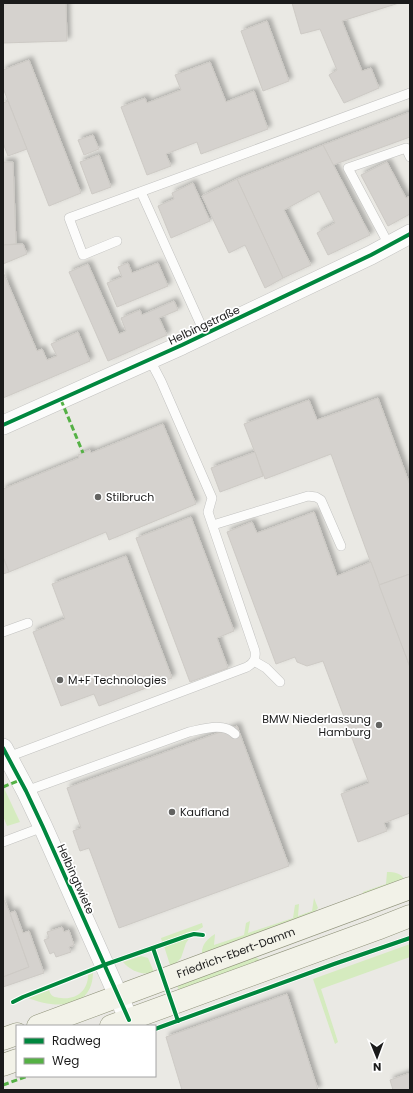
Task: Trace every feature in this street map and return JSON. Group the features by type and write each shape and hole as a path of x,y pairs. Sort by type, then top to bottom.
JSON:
{"main road":[{"name":"Friedrich-Ebert-Damm","path":"41,1025 410,888"},
{"path":"120,1023 410,916"},
{"path":"3,1039 16,1034"},
{"path":"3,1065 16,1060"}],"street":[{"name":"Helbingstraße","path":"3,425 150,360 371,255 410,234"},
{"name":"Helbingtwiete","path":"6,752 43,827 118,996 120,1023"}],"lane":[{"path":"117,241 83,255 69,218 410,93"},
{"path":"389,246 348,168 406,148 410,157"},
{"path":"141,192 205,334"},
{"path":"6,752 247,667 254,661 254,651 208,512 212,498 162,381 150,360"},
{"path":"213,525 308,496 316,497 321,500 341,546"},
{"path":"3,632 28,623"},
{"path":"254,661 266,668 280,682"},
{"path":"26,791 188,732 213,727 231,730 234,734"},
{"path":"3,842 43,827"}],"green space":[{"path":"3,786 20,822 7,826 3,816"},
{"path":"387,872 398,873 405,880 363,896 363,892 386,884"},
{"path":"314,898 318,908 311,916 202,955 202,948 205,943 215,934 214,945 244,935 246,923 250,921 248,933 293,918 295,905 299,904 298,916 312,911"},
{"path":"202,923 203,927 194,932 162,942 161,938"},
{"path":"191,936 186,943 181,958 173,966 170,965 164,946"},
{"path":"410,944 410,957 321,989 338,1042 335,1044 313,979"},
{"path":"141,956 148,958 154,972 137,972 123,962"},
{"path":"255,957 259,959 258,961 179,991 177,985"},
{"path":"93,973 91,985 86,994 79,1000 70,1004 49,1004 28,998 49,990 53,996 72,998 83,990 86,986 88,975"}],"building":[{"path":"3,3 66,3 67,41 3,43"},
{"path":"292,3 399,3 342,21 362,71 371,68 379,88 344,103 329,75 337,70 320,29 301,34"},
{"path":"267,21 289,81 263,91 241,31"},
{"path":"29,60 81,193 49,206 3,88 3,70"},
{"path":"210,62 226,102 254,91 268,129 201,154 197,142 166,154 171,166 147,175 121,107 145,98 147,103 181,90 175,75"},
{"path":"8,101 27,149 8,156 3,143 3,103"},
{"path":"410,112 410,137 333,165 323,145"},
{"path":"93,135 99,149 84,155 78,140"},
{"path":"323,145 370,235 328,255 317,233 335,223 319,191 284,210 311,265 283,278 237,179"},
{"path":"99,155 111,187 92,194 80,162"},
{"path":"3,162 13,162 16,244 3,245"},
{"path":"387,162 406,198 410,196 410,214 388,226 361,175"},
{"path":"237,179 283,278 265,288 245,245 229,253 202,196"},
{"path":"193,183 210,221 171,238 158,206 174,199 172,193"},
{"path":"23,244 27,254 3,264 3,245"},
{"path":"128,263 132,273 158,263 168,286 117,307 107,283 122,277 118,267"},
{"path":"88,264 119,334 126,331 121,318 140,310 142,315 174,301 178,310 159,318 167,335 108,361 69,272"},
{"path":"3,272 37,351 42,349 47,360 57,356 51,344 78,332 90,361 3,398"},
{"path":"378,398 410,485 410,574 379,585 331,454 265,479 244,424 309,400 317,420"},
{"name":"Stilbruch","path":"163,424 196,504 109,540 106,532 9,572 3,557 3,489 79,458 78,455 90,450 91,453"},
{"path":"255,452 263,476 220,492 211,468"},
{"name":"BMW Niederlassung Hamburg","path":"314,512 337,576 371,562 410,667 410,813 384,823 387,831 358,842 341,794 369,783 323,661 307,666 297,662 295,657 276,664 227,532 252,522 257,533"},
{"path":"191,517 234,631 217,638 228,668 190,682 136,538"},
{"path":"126,556 172,678 99,706 94,694 61,706 33,632 65,619 52,584"},
{"path":"3,557 9,572 3,574"},
{"path":"410,574 410,667 379,585"},
{"name":"Kaufland","path":"237,726 289,866 119,928 89,848 80,851 73,831 81,828 67,788"},
{"path":"3,900 10,913 29,967 3,977"},
{"path":"15,911 23,933 29,931 44,973 3,987 3,977 29,967 10,913"},
{"path":"62,927 64,932 69,930 74,945 69,947 71,952 56,957 54,952 50,954 44,940 49,938 47,932"},
{"path":"287,994 318,1090 182,1090 166,1037"},
{"path":"410,1073 410,1090 393,1090 390,1080"}],"marked path":[{"path":"61,400 83,453"},
{"path":"3,787 20,780"},
{"path":"3,1085 25,1077"}],"cycle path":[{"path":"3,425 182,345 371,255 410,234"},
{"path":"3,748 43,827 129,1020"},
{"path":"13,1002 104,965 187,936 194,934 203,935"},
{"path":"156,1029 410,938"},
{"path":"153,948 178,1021"}],"place":[{"name":"Stilbruch","path":"98,497"},
{"name":"M+F Technologies","path":"60,680"},
{"name":"BMW Niederlassung Hamburg","path":"379,725"},
{"name":"Kaufland","path":"172,812"}]}
